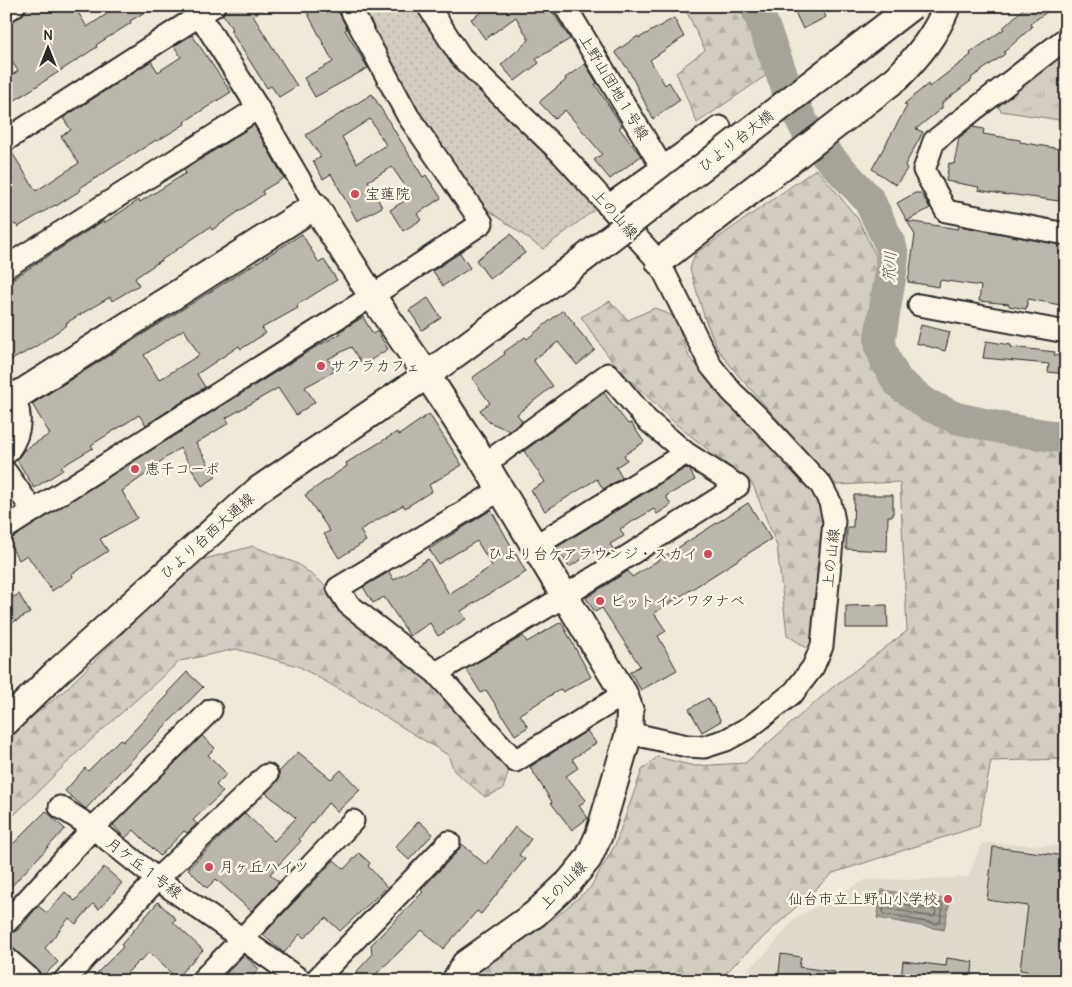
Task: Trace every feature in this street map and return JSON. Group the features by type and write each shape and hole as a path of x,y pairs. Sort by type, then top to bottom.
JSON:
{"street":[{"path":"6,11 14,6"},
{"path":"6,528 372,296 482,223 408,116 350,6"},
{"name":"上の山線","path":"428,6 461,57 562,154 659,262 711,366 732,392 821,485 830,502 834,521 822,646 813,667 794,692 750,727 726,740 704,747 687,746 629,733 599,835 588,859 569,882 534,914 465,964 455,981"},
{"name":"上野山団地１号線","path":"565,6 662,167"},
{"name":"ひより台大橋","path":"427,375 561,276 912,6"},
{"path":"659,262 897,78 920,54 936,30 947,6"},
{"path":"6,140 203,9 315,206 372,296 427,375 485,464 624,694 630,711 629,733"},
{"path":"1066,38 934,141 924,170 946,211 1066,234"},
{"path":"6,267 258,108"},
{"path":"608,206 720,128"},
{"path":"6,450 14,438 18,425 17,411 9,395 315,206"},
{"path":"919,305 1066,332"},
{"path":"436,673 565,596 738,486 686,453 647,420 608,374 485,464"},
{"name":"ひより台西大通線","path":"6,722 56,673 258,490 427,375"},
{"path":"534,546 686,453"},
{"path":"6,472 33,511"},
{"path":"500,490 338,588 348,604 436,673 515,761 624,694"},
{"path":"60,807 92,828 211,710"},
{"path":"64,981 158,879 267,775"},
{"path":"201,981 353,821"},
{"name":"月ケ丘１号線","path":"6,923 92,828 158,879 302,981"},
{"path":"315,981 449,842"},
{"path":"6,958 29,978"}],"shaded area":[{"name":"仙台市立上野山小学校","path":"982,843 1066,846 1066,981 736,981 768,951 795,918 865,880 968,877"}],"green space":[{"path":"362,6 419,6 457,64 598,207 543,249 488,210 437,148 396,76"},
{"path":"684,6 743,6 774,70 697,123 676,72 705,50"},
{"path":"1066,53 1066,121 1001,111 994,102"},
{"path":"816,169 858,219 876,256 876,310 873,355 893,399 955,432 1066,447 1066,759 991,761 979,826 833,873 718,981 468,981 471,975 558,915 590,888 615,845 642,770 657,757 695,766 745,763 833,687 907,631 900,482 836,485 718,350 705,319 690,269 695,254"},
{"path":"610,301 628,320 655,308 675,317 689,357 810,484 824,511 810,650 787,635 777,546 753,485 677,425 630,380 609,357 581,317"},
{"path":"253,546 298,564 330,589 427,678 510,767 503,789 485,797 454,771 448,755 353,697 298,666 236,649 180,661 83,747 6,823 6,738 65,690 137,619 201,560"}],"water":[{"path":"882,890 950,900 944,930 877,918"}],"building":[{"path":"29,6 74,6 87,27 119,6 155,6 96,45 97,47 6,106 6,79 18,71 6,52 6,23 21,17"},
{"path":"228,6 268,6 253,16 297,86 279,97 271,86 267,88 230,30 232,29 223,14"},
{"path":"304,6 337,6 347,29 345,30 368,68 315,97 304,78 333,62"},
{"path":"491,6 549,6 570,39 536,59 539,63 515,81 501,65 529,40 516,17 485,39 471,19"},
{"path":"805,6 821,6 826,17 803,29 795,12"},
{"path":"1026,6 1055,6 1030,24 1032,27 1004,52 1005,54 971,78 972,80 942,103 942,108 916,129 923,132 905,165 907,169 896,185 872,169 907,106 904,104 928,84 929,87 971,55 970,53 1004,29"},
{"path":"674,18 684,37 650,60 665,85 669,82 680,100 653,119 628,69 615,52 638,36 639,38"},
{"path":"192,35 231,92 184,122 185,124 80,188 81,190 56,206 18,227 15,224 6,229 6,152 11,151 36,191 79,163 61,136 71,130 63,118 151,61 158,72 181,57 174,46"},
{"path":"585,64 597,83 595,84 622,126 619,128 641,156 610,179 594,160 602,154 565,110 555,119 539,102 566,80 565,78"},
{"path":"372,94 423,177 426,175 441,198 417,214 421,220 403,231 390,210 412,196 392,167 368,181 382,207 357,221 331,174 323,179 313,161 321,157 306,135","holes":["370,119 386,145 357,163 342,137"]},
{"path":"254,125 284,178 262,191 264,194 212,230 210,227 135,278 139,285 112,301 110,297 66,323 67,325 35,347 6,363 6,283 103,221 104,223 186,173 184,170"},
{"path":"972,127 984,129 983,134 1066,150 1066,202 978,190 979,187 946,181 949,163 954,164 959,138"},
{"path":"915,193 921,193 930,208 907,221 897,203"},
{"path":"907,221 958,229 959,226 1066,246 1066,306 1028,299 1026,309 1009,306 1009,304 979,301 981,286 940,280 939,287 908,282 915,235"},
{"path":"302,234 319,263 324,260 337,280 297,305 298,308 262,328 266,333 241,349 239,346 197,374 205,387 146,425 139,415 91,445 93,448 61,467 63,470 34,488 17,460 24,450 50,434 32,404","holes":["184,329 199,355 159,380 144,355"]},
{"path":"511,234 525,253 490,279 476,260"},
{"path":"460,253 470,268 443,286 433,271"},
{"path":"428,298 441,318 422,330 409,310"},
{"path":"563,310 595,350 577,365 558,342 533,360 553,386 517,414 522,421 510,431 489,422 480,410 490,403 472,378 525,337 527,339"},
{"path":"363,317 373,334 377,331 388,349 363,365 351,347 328,359 335,371 305,387 315,402 296,415 278,388 226,418 229,423 196,443 216,477 202,486 180,448 154,466 156,467 122,491 137,518 100,539 108,551 72,574 73,577 52,591 27,555 19,560 7,541 314,348 340,334 339,332"},
{"path":"921,325 950,332 945,351 916,343"},
{"path":"986,341 1011,345 1011,347 1055,352 1054,355 1066,357 1066,374 1048,372 1049,364 983,358"},
{"path":"604,393 628,424 631,423 644,442 624,455 627,460 616,467 622,478 603,489 597,479 545,511 531,490 545,482 524,451"},
{"path":"429,414 462,465 429,485 432,491 405,508 403,505 360,530 366,541 339,558 324,534 330,531 305,495 347,466 346,463 397,432 399,435"},
{"path":"686,468 690,470 695,480 666,496 671,505 657,514 654,509 620,529 624,536 610,544 614,550 601,559 596,551 569,567 557,547"},
{"path":"854,495 893,495 893,516 888,516 887,551 846,549 847,527 853,527"},
{"path":"748,503 771,539 654,613 666,631 658,636 677,670 641,690 630,672 640,666 602,608 595,612 586,598 628,571 632,577"},
{"path":"491,510 526,572 461,611 466,619 438,636 430,623 410,636 384,597 373,603 363,587 389,572 394,580 428,559 449,594 492,566 477,541 438,564 429,549"},
{"path":"19,594 30,613 6,626 6,601"},
{"path":"887,605 888,628 846,628 846,606"},
{"path":"561,622 591,677 563,692 561,689 520,714 528,727 515,735 486,690 481,693 466,669 523,636 527,642"},
{"path":"187,672 203,687 86,809 65,791 85,768 88,771 120,739 123,742 169,694 167,693"},
{"path":"708,698 721,721 702,732 689,709"},
{"path":"587,731 596,743 572,759 578,768 566,776 586,800 579,806 588,818 572,830 551,803 530,767"},
{"path":"202,736 215,748 208,755 227,774 216,785 223,792 193,820 197,824 187,833 184,831 160,856 134,830 125,838 113,825"},
{"path":"298,752 331,779 341,770 360,790 337,812 328,803 299,839 301,841 270,874 279,882 251,911 216,879 207,888 188,869 245,813 274,841 296,818 266,793 279,779 279,772"},
{"path":"46,811 65,829 6,892 6,851"},
{"path":"419,821 433,834 409,860 395,847"},
{"path":"515,827 531,839 519,855 525,859 481,914 477,911 443,949 422,930 376,974 384,981 348,981 372,955 371,945 423,892 421,890 458,851 462,844 486,865"},
{"path":"993,847 1066,856 1066,981 1037,981 1038,973 1020,970 1028,906 987,900"},
{"path":"359,853 370,863 368,866 387,887 340,931 326,918 304,938 300,934 284,953 263,935 334,860 344,869"},
{"path":"104,867 122,883 99,909 93,904 76,924 69,918 45,948 58,962 41,978 37,969 14,949 6,946 6,935 10,935 19,929 38,906 47,913 65,892 75,901"},
{"path":"158,902 176,919 173,922 203,950 176,978 149,952 119,981 89,981 123,947 121,945"},
{"path":"781,954 801,957 799,967 835,972 834,981 778,981"},
{"path":"244,955 259,969 249,981 219,981"},
{"path":"947,958 973,962 971,981 901,981 903,961 946,966"}],"waterway":[{"name":"笊川","path":"756,6 791,99 810,137 869,200 890,244 893,255 892,266 880,338 881,348 897,381 926,404 956,418 1006,429 1066,438"}],"place":[{"name":"宝蓮院","path":"355,194"},
{"name":"サクラカフェ","path":"321,366"},
{"name":"恵千コーポ","path":"135,469"},
{"name":"ひより台ケアラウンジ・スカイ","path":"708,554"},
{"name":"ピットインワタナベ","path":"600,601"},
{"name":"月ヶ丘ハイツ","path":"209,867"},
{"name":"仙台市立上野山小学校","path":"948,899"}]}
